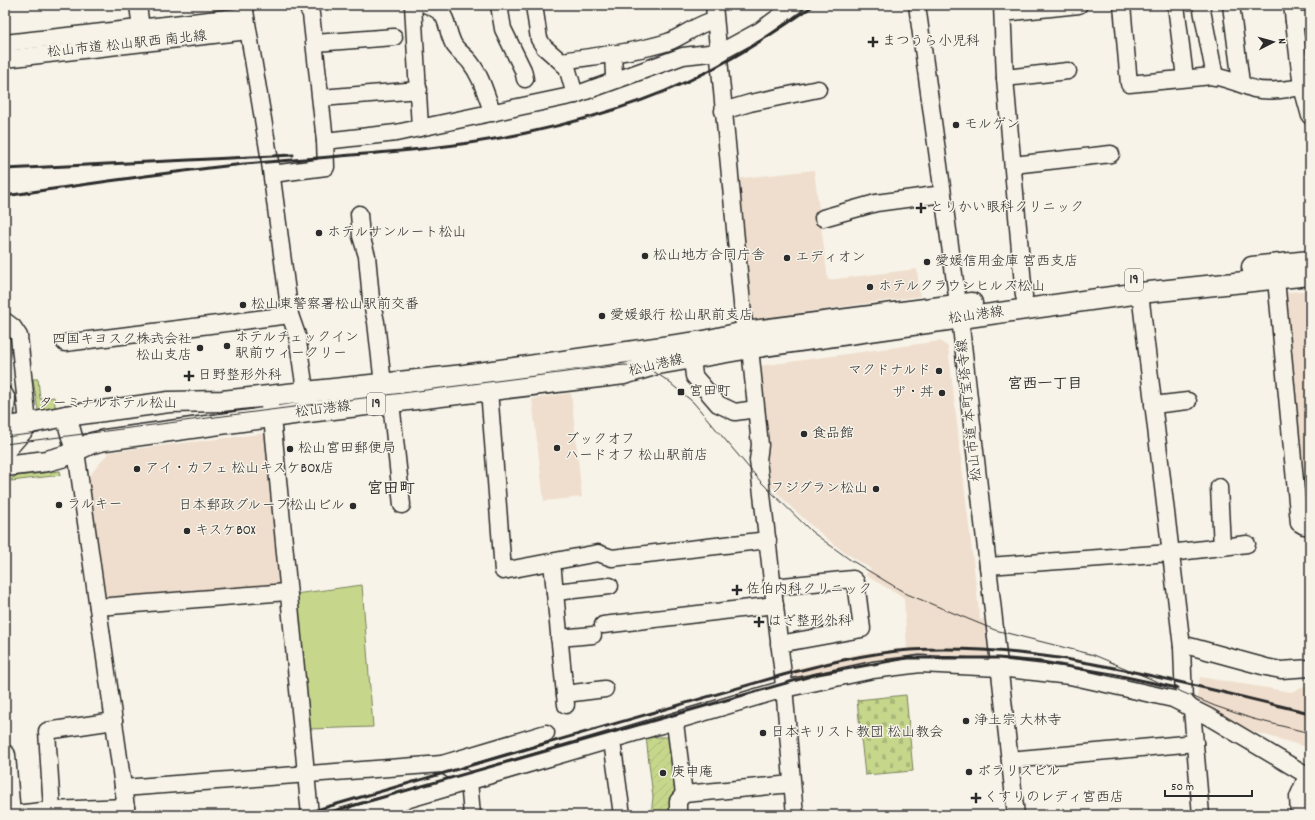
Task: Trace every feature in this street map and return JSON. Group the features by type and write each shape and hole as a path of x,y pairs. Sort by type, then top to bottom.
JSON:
{"main road":[{"name":"松山港線","path":"959,312 1024,296 1138,280 1310,261"},
{"name":"松山港線","path":"5,466 48,461 76,451 92,443 105,440 308,412 464,375 690,343 747,340 959,312 1310,275"},
{"name":"松山港線","path":"5,428 66,416 169,402 222,401 304,392 387,393 489,390 624,374 658,364 692,358 747,340"},
{"path":"66,416 76,451"},
{"path":"5,450 28,424"},
{"path":"5,755 10,815"}],"street":[{"path":"138,5 141,28"},
{"path":"272,174 326,167 321,98 311,14 306,5"},
{"path":"413,5 420,128"},
{"path":"427,5 436,8 444,15 448,23 452,41 477,72 493,113"},
{"path":"534,5 539,39 544,47 563,64 571,77 575,95"},
{"path":"325,141 396,133 575,95 682,56 718,52 761,30 795,5"},
{"name":"松山市道 本町宝塔寺線","path":"917,5 959,312 1016,815"},
{"path":"1024,296 1005,78 1003,9 1079,5"},
{"path":"1122,5 1129,84 1185,78 1215,77 1241,83 1254,89 1264,90 1306,86"},
{"path":"1176,5 1185,78"},
{"path":"1201,5 1215,77"},
{"path":"1230,5 1240,23 1241,83"},
{"path":"1292,5 1310,116"},
{"path":"502,8 502,29 527,72"},
{"path":"563,64 569,60 654,46 670,41 699,25 715,12"},
{"path":"715,12 723,111 747,340 760,445 758,460 784,690 795,815"},
{"path":"246,17 272,174 290,315 297,335 308,412"},
{"name":"松山市道 松山駅西 南北線","path":"5,43 246,17"},
{"name":"松山市道 松山駅西 南北線","path":"5,59 246,17"},
{"path":"1294,21 1310,20"},
{"path":"314,43 394,37"},
{"path":"613,53 614,76"},
{"path":"1005,78 1068,71"},
{"path":"723,111 750,103 818,89"},
{"path":"321,98 419,90"},
{"path":"1013,165 1104,159"},
{"path":"823,218 876,203 943,194"},
{"path":"359,214 361,236 366,256 371,299 387,393 402,505"},
{"path":"1276,279 1299,522 1304,526 1310,526"},
{"path":"1140,293 1182,646 1184,702 1192,709 1201,815"},
{"path":"64,343 290,315"},
{"path":"5,320 13,327 19,336 28,424"},
{"path":"692,358 694,376 718,404 735,412 756,409"},
{"path":"489,390 503,571 598,553 612,558 768,540"},
{"path":"5,395 7,399 5,422"},
{"path":"268,396 272,418 287,592 310,815"},
{"path":"1153,405 1188,401"},
{"path":"5,815 52,810 127,811 76,451"},
{"path":"1219,487 1222,547"},
{"path":"988,566 1170,553 1247,544"},
{"path":"552,562 566,699 604,689"},
{"path":"773,587 853,579 856,582 862,630 779,644"},
{"path":"555,592 610,586"},
{"path":"98,607 287,592"},
{"path":"559,638 598,630 775,605"},
{"path":"1182,646 1189,646 1281,670 1310,668"},
{"path":"355,815 784,690 872,670 920,664 999,668 1070,676 1173,699 1209,717 1308,776 1298,797 1299,815"},
{"path":"52,810 47,731 114,721"},
{"path":"675,723 684,794"},
{"path":"123,788 442,764 546,733"},
{"path":"612,741 622,815"},
{"path":"1010,760 1195,743"},
{"path":"442,764 468,781"},
{"path":"468,781 472,815"},
{"path":"678,815 678,801 684,794 792,784"}],"shaded area":[{"name":"エディオン","path":"814,170 828,280 917,269 920,296 748,320 734,179"},
{"path":"1310,290 1310,522 1301,519 1281,293"},
{"name":"フジグラン松山","path":"940,341 948,347 980,620 984,619 990,663 784,689 782,672 863,653 907,648 904,598 865,575 871,569 840,549 812,526 764,479 762,460 770,447 760,366"},
{"name":"ブックオフ ハードオフ 松山駅前店","path":"571,393 582,497 544,501 532,399"},
{"name":"キスケBOX","path":"268,433 281,588 106,602 102,597 86,480 109,452"},
{"path":"1200,677 1291,692 1310,685 1310,748 1251,731 1196,702"}],"green space":[{"path":"33,379 38,379 40,399 54,397 56,413 39,412"},
{"path":"60,471 61,475 11,481 12,478 18,476"},
{"path":"1303,478 1310,478 1310,522 1308,522"},
{"path":"362,585 373,727 308,729 295,594"},
{"path":"906,695 913,771 865,775 857,700"},
{"path":"646,737 672,737 679,791 674,815 651,815 653,797"}],"tram line":[{"path":"5,444 613,366 626,365 650,369 693,402 761,482 812,532 849,559 907,594 995,630 1094,655 1215,706 1253,719 1310,733"},
{"path":"5,437 39,433"}],"railway":[{"path":"5,196 207,168 454,145 490,140 552,127 632,104 684,83 742,52 814,5"},
{"path":"5,169 293,155"},
{"path":"299,815 783,675 846,660 894,651 961,649 1011,652 1062,659 1112,667 1310,713"},
{"path":"323,814 818,674 907,658 998,658 1042,662 1112,674 1177,688"}],"place":[{"name":"まつうら小児科","path":"873,42"},
{"name":"モルゲン","path":"956,125"},
{"name":"とりかい眼科クリニック","path":"921,208"},
{"name":"ホテルサンルート松山","path":"319,233"},
{"name":"松山地方合同庁舎","path":"645,256"},
{"name":"エディオン","path":"787,258"},
{"name":"愛媛信用金庫 宮西支店","path":"927,262"},
{"name":"ホテルクラウンヒルズ松山","path":"870,287"},
{"name":"松山東警察署松山駅前交番","path":"243,305"},
{"name":"愛媛銀行 松山駅前支店","path":"602,316"},
{"name":"ホテルチェックイン 駅前ウィークリー","path":"227,346"},
{"name":"四国キヨスク株式会社 松山支店","path":"200,348"},
{"name":"マクドナルド","path":"939,371"},
{"name":"日野整形外科","path":"189,376"},
{"name":"ターミナルホテル松山","path":"108,389"},
{"name":"宮田町","path":"681,392"},
{"name":"ザ・丼","path":"942,393"},
{"name":"食品館","path":"804,434"},
{"name":"ブックオフ ハードオフ 松山駅前店","path":"557,448"},
{"name":"松山宮田郵便局","path":"290,449"},
{"name":"アイ・カフェ 松山キスケBOX店","path":"137,469"},
{"name":"フジグラン松山","path":"876,489"},
{"name":"ラルキー","path":"59,505"},
{"name":"日本郵政グループ松山ビル","path":"353,506"},
{"name":"キスケBOX","path":"187,531"},
{"name":"佐伯内科クリニック","path":"737,590"},
{"name":"はざ整形外科","path":"759,622"},
{"name":"浄土宗 大林寺","path":"966,721"},
{"name":"日本キリスト教団 松山教会","path":"763,733"},
{"name":"ポラリスビル","path":"969,772"},
{"name":"庚申庵","path":"663,773"},
{"name":"くすりのレディ宮西店","path":"976,798"}],"district":[{"name":"宮西一丁目","path":"1045,385"},
{"name":"宮田町","path":"391,489"}]}
